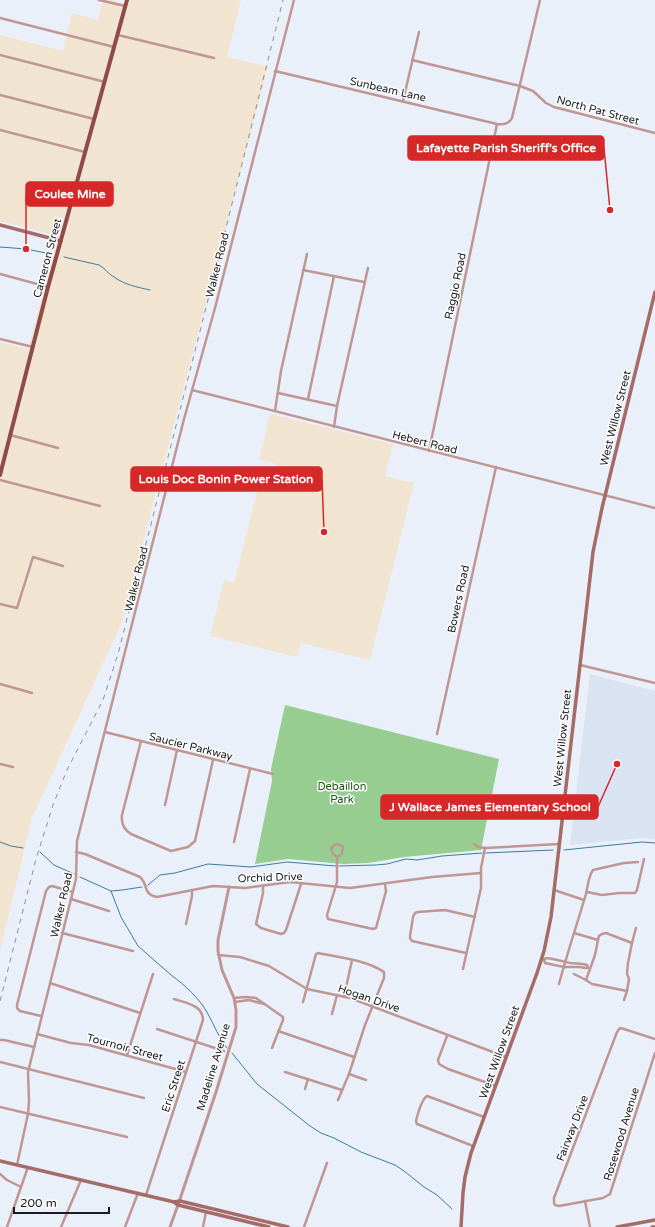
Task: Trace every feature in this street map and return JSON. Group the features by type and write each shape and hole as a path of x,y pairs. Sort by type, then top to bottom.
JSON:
{"main road":[{"name":"Cameron Street","path":"0,475 48,287 127,0"},
{"path":"0,225 61,241"},
{"name":"West Willow Street","path":"461,1227 465,1176 473,1146 543,960 554,890 593,552 655,292"},
{"path":"0,1161 138,1193 174,1202 178,1205 269,1227"},
{"path":"174,1202 180,1201 288,1227"},
{"path":"617,1227 655,1220"}],"street":[{"path":"99,0 126,6"},
{"name":"Walker Road","path":"17,1165 28,1114 28,1070 77,876 76,852 79,835 192,390 215,308 294,0"},
{"path":"497,124 504,124 511,121 540,0"},
{"path":"0,18 115,47"},
{"path":"403,101 419,32"},
{"path":"118,35 214,58"},
{"path":"0,55 105,82"},
{"name":"North Pat Street","path":"412,60 520,86 533,91 546,103 554,107 655,133"},
{"name":"Sunbeam Lane","path":"275,71 497,124"},
{"path":"0,95 95,120"},
{"name":"Raggio Road","path":"428,451 497,124"},
{"path":"0,130 86,152"},
{"path":"275,411 307,254"},
{"path":"334,427 337,406 368,268"},
{"path":"304,270 364,282"},
{"path":"0,274 48,287"},
{"path":"308,399 334,276"},
{"path":"0,339 32,347"},
{"name":"Hebert Road","path":"192,390 655,508"},
{"path":"278,393 337,406"},
{"path":"10,435 58,448"},
{"name":"Bowers Road","path":"437,734 496,468"},
{"path":"0,480 100,506"},
{"path":"0,604 17,608 33,557 63,566"},
{"path":"579,665 655,683"},
{"path":"0,684 32,693"},
{"name":"Saucier Parkway","path":"105,732 273,774"},
{"path":"141,741 122,814 122,825 131,834 171,850 188,847 195,841 213,760"},
{"path":"165,805 177,750"},
{"path":"0,764 13,767"},
{"path":"234,842 250,769"},
{"path":"337,844 340,845 343,851 342,854 337,856 333,854 331,848 333,845 337,844"},
{"path":"474,844 478,847 485,848 559,844"},
{"path":"463,969 481,888 481,873 485,848"},
{"name":"Orchid Drive","path":"76,852 85,854 140,876 144,881 147,892 155,897 163,897 213,886 245,888 286,882 350,888 432,877 481,873"},
{"path":"337,856 336,887 327,915 328,919 375,929 378,925 386,884"},
{"path":"587,892 602,895 635,893 644,859"},
{"path":"560,984 565,961 587,892 591,873 593,870 624,863 638,862"},
{"path":"263,886 263,893 256,924 261,928 281,934 286,930 301,883"},
{"path":"41,1016 20,1011 17,1005 46,891 52,886 73,892"},
{"name":"Madeline Avenue","path":"170,1227 234,1038 237,1022 235,1000 222,970 218,955 218,940 229,886"},
{"path":"186,924 192,890"},
{"path":"554,890 584,900"},
{"path":"71,899 109,911"},
{"path":"466,953 410,940 413,917 415,913 418,912 445,910 475,917"},
{"path":"624,1000 629,978 627,974 632,943 636,928"},
{"path":"62,933 133,951"},
{"path":"574,933 598,940"},
{"path":"586,980 589,968 595,955 599,936 606,933 632,943"},
{"path":"303,1002 316,954 318,953 352,960 384,972 384,978 338,1100"},
{"name":"Hogan Drive","path":"218,955 240,957 269,966 307,988 344,997 506,1057"},
{"path":"543,960 546,958 572,963 583,963 589,968"},
{"path":"556,959 558,963 557,966"},
{"path":"344,997 352,960"},
{"path":"543,960 545,963 557,966 589,968"},
{"path":"127,1055 153,974"},
{"path":"574,974 592,984 627,991"},
{"path":"50,983 140,1013"},
{"path":"332,1014 337,995"},
{"path":"235,1000 243,997 252,997 259,1000 283,1018 272,1048"},
{"name":"Eric Street","path":"146,1195 203,1020 200,1011 196,1006 174,999"},
{"name":"Fairway Drive","path":"585,1201 559,1206 555,1205 554,1198 617,1032 620,1028 624,1028 655,1040"},
{"path":"157,1029 224,1051"},
{"path":"278,1031 354,1056"},
{"name":"Tournoir Street","path":"37,1034 63,1041 88,1045 186,1072"},
{"path":"447,1036 438,1060 439,1064 496,1086"},
{"path":"0,1040 34,1047"},
{"name":"Rosewood Avenue","path":"585,1201 606,1197 611,1192 655,1052"},
{"path":"0,1062 144,1098"},
{"path":"285,1072 342,1090"},
{"path":"349,1074 366,1080"},
{"path":"305,1089 308,1079"},
{"path":"473,1146 417,1124 416,1120 424,1098 429,1096 484,1117"},
{"path":"0,1107 127,1137"},
{"path":"304,1227 327,1163"},
{"path":"8,1227 28,1167"},
{"path":"0,1174 7,1180 21,1187"},
{"path":"61,1227 81,1180"},
{"path":"125,1227 138,1193"},
{"path":"585,1201 590,1227"},
{"path":"203,1227 206,1212"},
{"path":"246,1227 248,1222"}],"shaded area":[{"path":"103,0 111,0 128,4 129,0 241,0 227,57 268,67 122,622 32,818 0,951 0,342 28,349 58,236 0,221 0,35 63,51 72,13 98,20"},
{"path":"270,414 393,444 385,476 414,483 370,660 301,643 297,657 210,636 224,580 234,583 260,479 274,482 278,464 259,459"},
{"path":"590,674 655,691 655,839 642,838 570,845"}],"green space":[{"name":"Debaillon Park","path":"285,705 499,759 481,850 404,857 368,863 343,864 288,859 255,864 272,781 271,769"}],"waterway":[{"path":"0,247 26,249 51,254"},
{"path":"64,257 99,265 122,282 150,290"},
{"path":"0,842 23,848"},
{"path":"564,850 642,842 655,843"},
{"path":"486,853 553,850"},
{"path":"40,852 54,865 74,874"},
{"path":"339,866 376,865 406,859 417,860 442,856 482,853"},
{"path":"148,885 160,875 175,873 208,864 251,867 287,862 336,866"},
{"path":"80,877 111,891 121,917 138,946 187,988 205,1008 219,1036 227,1048"},
{"path":"111,891 142,887"},
{"path":"232,1053 257,1084 310,1126 321,1133 361,1152 395,1165 437,1195 452,1209"}],"railway":[{"path":"0,1001 36,859 53,805 67,770 103,700 118,654 283,0"}],"place":[{"name":"Lafayette Parish Sheriff's Office","path":"610,210"},
{"name":"Coulee Mine","path":"26,249"},
{"name":"Louis Doc Bonin Power Station","path":"324,532"},
{"name":"J Wallace James Elementary School","path":"617,764"}]}
